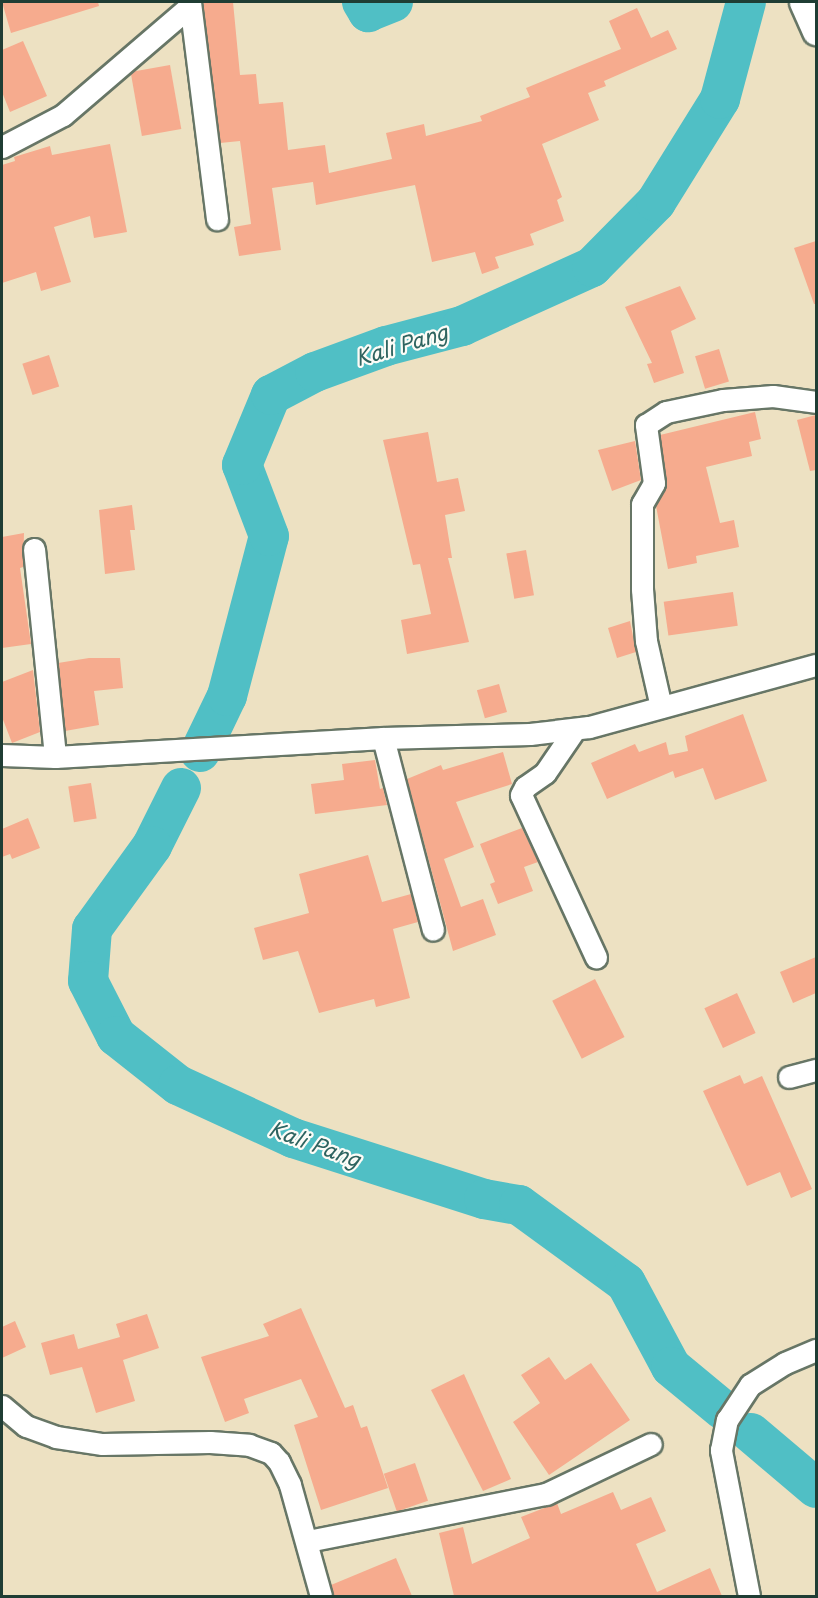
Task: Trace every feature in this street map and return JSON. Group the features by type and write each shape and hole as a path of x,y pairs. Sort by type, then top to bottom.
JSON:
{"street":[{"path":"2,147 63,115 190,4"},
{"path":"190,4 217,219"},
{"path":"661,707 646,641 642,589 642,504 654,483 646,425 666,412 723,400 773,396 816,402"},
{"path":"34,549 55,757"},
{"path":"2,755 55,757 383,738 530,734 575,729 816,665"},
{"path":"575,729 545,773 525,787 521,795 596,957"},
{"path":"383,738 433,930"},
{"path":"789,1077 816,1070"},
{"path":"749,1596 721,1450 727,1420 750,1384 785,1363 816,1350"},
{"path":"2,1406 26,1426 56,1437 102,1444 210,1442 249,1445 271,1454 279,1462 290,1485 308,1541 321,1596"},
{"path":"308,1541 546,1494 651,1444"}],"building":[{"path":"2,2 98,2 99,6 11,33"},
{"path":"203,2 233,2 240,75 256,74 259,104 283,102 288,150 325,145 329,173 392,159 386,133 424,124 426,136 482,121 480,116 530,97 526,88 621,49 609,21 637,8 651,38 668,30 677,49 604,81 606,86 588,93 599,120 542,144 562,197 557,200 564,221 530,234 534,245 495,257 499,268 482,274 475,252 432,262 415,185 316,205 313,182 272,188 281,250 239,256 234,227 251,224 240,141 220,143"},
{"path":"23,41 47,96 10,112 2,92 2,50"},
{"path":"170,65 181,129 142,136 131,72"},
{"path":"110,144 127,232 94,238 90,216 54,227 71,282 41,291 36,272 2,283 2,165 15,161 14,157 50,146 52,155"},
{"path":"816,241 816,304 814,304 794,248"},
{"path":"680,286 696,319 671,331 684,373 654,383 647,364 652,363 625,307"},
{"path":"719,349 729,382 705,389 695,356"},
{"path":"49,355 59,386 33,395 22,364"},
{"path":"755,412 761,439 749,442 752,456 706,467 720,523 734,520 739,547 696,556 697,563 668,569 656,506 667,482 660,435"},
{"path":"816,415 816,470 810,471 797,420"},
{"path":"428,432 437,482 458,478 465,511 445,515 452,558 448,558 469,642 407,654 401,620 431,614 420,564 413,565 383,440"},
{"path":"635,441 641,480 612,491 598,450"},
{"path":"132,505 135,530 130,530 135,570 105,574 99,510"},
{"path":"24,533 23,567 20,568 31,644 2,648 2,537"},
{"path":"526,550 534,595 514,599 506,553"},
{"path":"733,592 738,626 668,635 664,602"},
{"path":"630,621 636,652 617,658 608,628"},
{"path":"89,658 120,658 123,688 94,691 99,725 65,731 58,663"},
{"path":"33,670 40,732 12,743 2,717 2,682"},
{"path":"499,684 507,712 485,718 477,690"},
{"path":"743,714 767,781 715,800 703,768 675,778 673,771 607,799 591,763 635,744 639,752 666,742 669,755 688,751 685,736"},
{"path":"503,752 512,784 456,802 474,847 444,859 461,907 483,899 496,935 453,951 407,779 441,765 443,770"},
{"path":"375,760 380,789 383,788 387,805 315,814 311,784 344,780 342,764"},
{"path":"91,783 97,819 74,822 68,787"},
{"path":"28,818 40,848 12,859 10,854 2,857 2,829"},
{"path":"522,828 538,862 524,867 533,891 498,904 490,884 495,882 480,844"},
{"path":"368,855 382,902 411,894 418,922 393,929 410,998 376,1007 374,999 319,1013 298,951 263,960 254,928 309,913 299,874"},
{"path":"816,957 816,993 793,1003 780,972"},
{"path":"595,979 625,1037 582,1059 552,1001"},
{"path":"737,993 756,1033 723,1048 704,1008"},
{"path":"740,1075 744,1084 762,1076 812,1189 791,1198 780,1172 747,1186 703,1091"},
{"path":"301,1308 345,1408 353,1405 361,1428 367,1426 388,1488 321,1510 294,1425 318,1417 301,1379 244,1399 249,1413 225,1422 201,1357 269,1336 263,1324"},
{"path":"147,1314 159,1348 123,1360 135,1401 96,1413 82,1367 50,1375 41,1343 74,1334 78,1349 120,1337 116,1324"},
{"path":"15,1321 26,1347 2,1358 2,1327"},
{"path":"549,1357 565,1380 591,1363 630,1420 549,1475 513,1422 540,1403 521,1375"},
{"path":"464,1374 511,1479 483,1491 431,1390"},
{"path":"415,1463 428,1501 397,1512 384,1474"},
{"path":"613,1492 621,1510 651,1497 666,1531 636,1544 657,1592 710,1568 722,1596 454,1596 439,1533 463,1527 472,1564 530,1538 521,1517 557,1503 561,1514"},
{"path":"396,1558 412,1596 333,1596 331,1585"}],"waterway":[{"name":"Kali Pang","path":"362,2 368,12 393,2"},
{"name":"Kali Pang","path":"200,752 227,696 269,536 242,465 271,395 315,372 386,346 462,326 592,267 656,202 720,99 746,2"},
{"name":"Kali Pang","path":"181,788 152,846 92,929 88,981 116,1036 178,1085 293,1138 484,1199 519,1205 626,1283 671,1367 723,1410"},
{"name":"Kali Pang","path":"751,1433 816,1488"}]}
